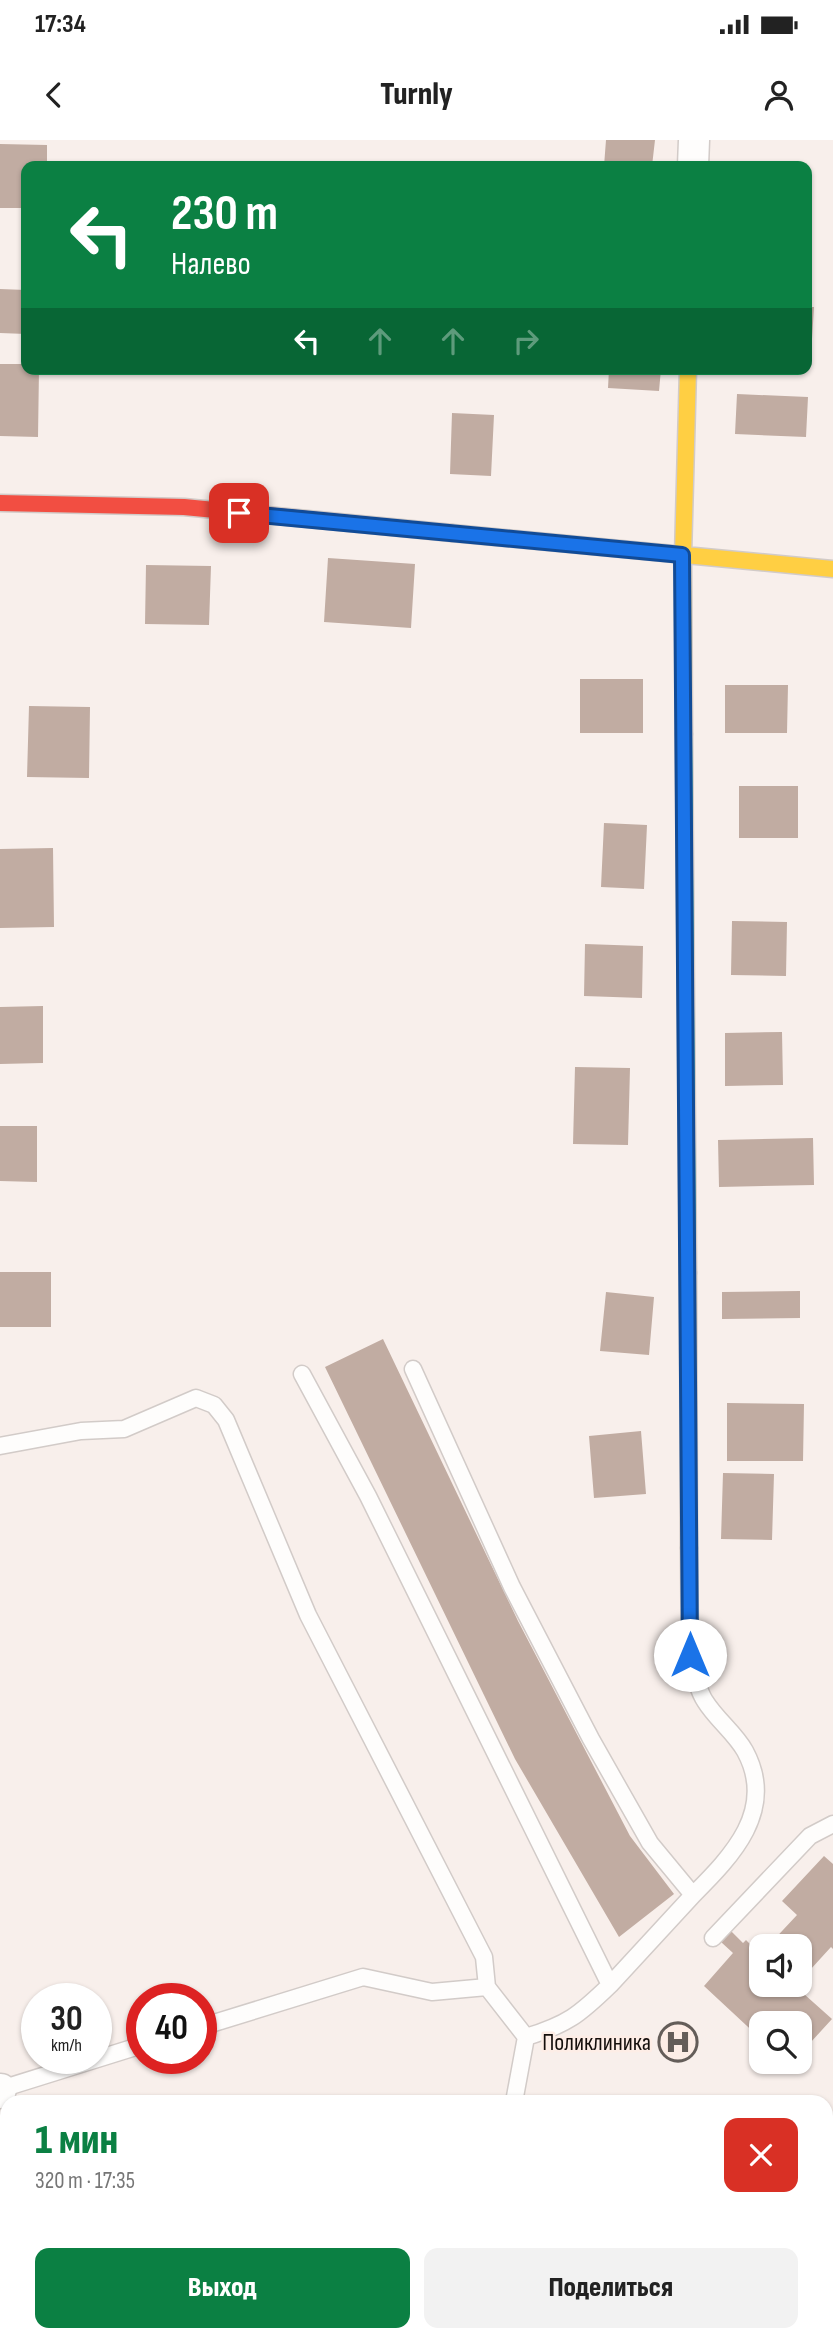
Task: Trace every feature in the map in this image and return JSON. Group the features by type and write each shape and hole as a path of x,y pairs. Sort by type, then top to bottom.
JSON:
{"street":[{"path":"693,161 694,140"},
{"path":"688,375 682,555 690,1655"},
{"path":"0,503 184,507 833,569"}],"lane":[{"path":"412,1369 512,1587 591,1739 650,1843 693,1895"},
{"path":"302,1374 368,1496 610,1985"},
{"path":"0,1446 81,1431 124,1429 196,1398 214,1405 226,1420 308,1615 484,1957 487,1987 526,2037 515,2095"},
{"path":"526,2037 557,2027 581,2013 728,1860 747,1832 756,1800 754,1770 744,1749 704,1700 690,1655"},
{"path":"713,1938 810,1836 833,1824"},
{"path":"217,2022 363,1977 432,1992 487,1987"},
{"path":"0,2090 126,2050"}],"building":[{"path":"606,140 655,140 653,161 604,161"},
{"path":"0,144 47,145 47,161 21,161 21,208 0,208"},
{"path":"0,289 21,290 21,334 0,333"},
{"path":"812,307 814,307 812,339"},
{"path":"0,364 21,364 21,375 39,375 38,437 0,436"},
{"path":"609,375 660,375 659,391 608,388"},
{"path":"737,394 808,397 806,437 735,434"},
{"path":"452,413 494,415 491,476 450,474"},
{"path":"328,558 415,564 411,628 324,622"},
{"path":"146,565 211,566 209,625 145,624"},
{"path":"580,679 643,679 643,733 580,733"},
{"path":"725,685 788,685 787,733 725,733"},
{"path":"29,706 90,707 89,778 27,777"},
{"path":"739,786 798,786 798,838 739,838"},
{"path":"604,823 647,825 644,889 601,887"},
{"path":"53,848 54,927 0,928 0,849"},
{"path":"732,921 787,922 786,976 731,975"},
{"path":"585,944 643,946 642,998 584,996"},
{"path":"43,1006 43,1063 0,1064 0,1007"},
{"path":"782,1032 783,1085 725,1086 725,1033"},
{"path":"575,1067 630,1068 628,1145 573,1144"},
{"path":"0,1126 37,1126 37,1182 0,1181"},
{"path":"813,1138 814,1185 719,1187 718,1140"},
{"path":"0,1272 51,1272 51,1327 0,1327"},
{"path":"800,1291 800,1318 722,1319 722,1292"},
{"path":"606,1292 654,1297 649,1355 600,1351"},
{"path":"383,1339 518,1621 630,1836 674,1894 619,1937 515,1759 325,1367"},
{"path":"727,1403 804,1404 803,1461 727,1461"},
{"path":"641,1431 646,1494 594,1498 589,1436"},
{"path":"723,1473 774,1474 772,1540 721,1539"},
{"path":"824,1856 833,1864 833,1949 831,1947 812,1968 812,1934 779,1934 797,1915 782,1901"},
{"path":"731,1931 743,1943 746,1940 749,1943 749,1997 807,1997 832,2019 812,2041 812,2011 749,2011 749,2028 704,1986 733,1953 721,1942"}],"traffic: fast":[{"path":"684,734 688,1273"}],"traffic: slow":[{"path":"684,734 683,556 688,375"},
{"path":"452,533 833,569"},
{"path":"688,1273 689,1548"}],"traffic: jam":[{"path":"0,503 184,507 452,533"},
{"path":"689,1548 690,1655"}],"place":[{"name":"Поликлиника","path":"678,2042"}],"route":[{"path":"239,513 682,555 690,1655"}]}
